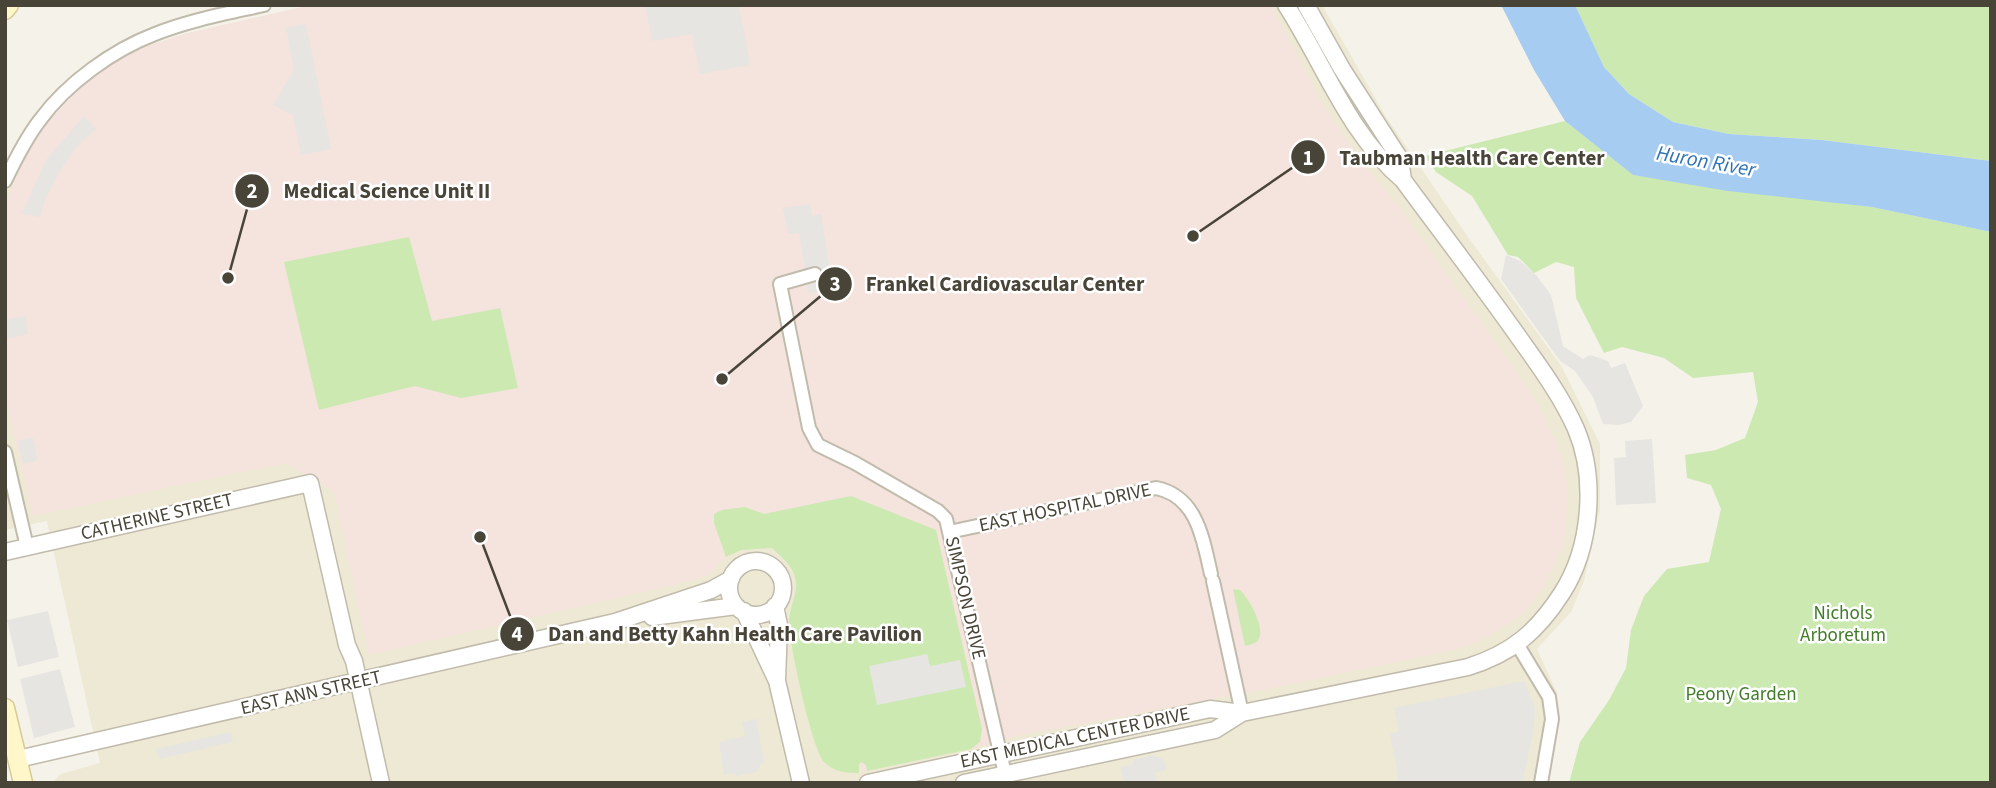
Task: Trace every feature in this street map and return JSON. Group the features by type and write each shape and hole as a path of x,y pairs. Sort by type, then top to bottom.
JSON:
{"main road":[{"path":"5,10 9,5"},
{"path":"5,708 12,761 23,783"}],"street":[{"path":"5,181 40,119 69,89 108,58 153,34 264,5"},
{"path":"1286,5 1355,125 1388,167 1404,180"},
{"path":"1307,5 1342,69 1400,159 1404,180"},
{"name":"EAST MEDICAL CENTER DRIVE","path":"868,783 1210,709 1242,713 1468,667 1500,656 1544,619 1569,582 1578,563 1588,502 1588,472 1576,429 1498,307 1404,180"},
{"name":"SIMPSON DRIVE","path":"815,274 780,284 809,428 818,445 855,463 946,519 1005,774"},
{"path":"5,452 27,547"},
{"name":"CATHERINE STREET","path":"5,552 310,483 347,645 359,682"},
{"name":"EAST HOSPITAL DRIVE","path":"949,532 1156,488 1167,490 1195,517 1212,578 1242,713"},
{"path":"740,609 760,615 769,612 781,598 783,584 771,564 756,561 739,566 729,588 777,681 801,783"},
{"name":"EAST ANN STREET","path":"12,761 615,622 711,590 731,579"},
{"path":"775,606 779,625 777,681"},
{"name":"EAST ANN STREET","path":"615,622 740,609"},
{"path":"1517,644 1549,697 1552,719 1541,783"},
{"path":"359,682 381,783"},
{"name":"EAST MEDICAL CENTER DRIVE","path":"964,783 1215,730 1242,713"}],"shaded area":[{"path":"311,5 1322,5 1386,117 1562,367 1600,444 1600,510 1584,581 1571,612 1537,649 1557,693 1558,728 1548,783 52,783 61,774 100,763 47,521 5,530 5,162 20,165 50,119 139,49 184,34"},
{"path":"311,5 1271,5 1321,102 1363,164 1395,202 1528,388 1544,415 1563,460 1568,488 1565,536 1557,559 1544,587 1524,613 1486,638 1462,648 1283,686 1016,736 971,749 847,773 824,762 815,742 789,627 796,584 792,568 772,548 741,550 726,557 708,575 691,581 369,655 334,491 285,463 33,516 5,394 5,207 20,165 50,119 94,75 139,49 184,34"},
{"path":"645,5 739,5 750,65 700,74 692,34 652,41"},
{"path":"306,24 331,149 301,155 293,115 273,105 294,70 286,28"},
{"path":"84,116 96,129 80,143 61,169 45,200 40,217 22,214 46,160"},
{"path":"810,204 812,216 821,214 833,289 809,293 799,233 788,234 783,208"},
{"path":"1506,255 1520,261 1536,275 1551,295 1563,346 1583,359 1590,355 1608,361 1611,368 1625,363 1643,406 1631,422 1619,425 1603,424 1593,397 1575,371 1560,361 1501,279"},
{"path":"25,316 28,334 5,339 5,320"},
{"path":"33,438 38,461 23,464 18,441"},
{"path":"1652,439 1656,503 1616,505 1614,458 1626,457 1625,441"},
{"path":"48,611 59,657 18,667 7,620"},
{"path":"927,654 930,666 960,660 966,687 877,705 869,666"},
{"path":"60,669 75,727 34,738 20,679"},
{"path":"1524,681 1535,707 1534,729 1522,783 1399,783 1390,734 1399,731 1394,708"},
{"path":"762,718 757,724 764,763 757,772 724,775 719,742 745,736 742,722"},
{"path":"231,732 233,742 159,759 156,749"},
{"path":"1154,755 1164,760 1166,770 1155,773 1157,783 1124,783 1120,767 1132,764 1135,759"}],"green space":[{"path":"1575,5 1991,5 1991,161 1822,140 1729,134 1673,122 1629,94 1604,67"},
{"name":"Nichols Arboretum","path":"1565,121 1633,175 1872,207 1991,232 1991,783 1569,783 1580,742 1609,700 1626,668 1631,630 1644,596 1667,569 1709,562 1721,509 1711,485 1687,478 1685,455 1716,450 1745,438 1758,402 1753,372 1693,378 1664,358 1622,347 1604,353 1576,298 1574,267 1556,262 1534,273 1518,257 1508,255 1472,196 1436,172 1425,156"},
{"path":"409,237 432,321 500,308 518,388 461,398 415,386 319,410 284,262"},
{"path":"851,496 936,530 982,729 980,742 971,749 867,771 866,765 861,762 859,773 840,771 824,762 808,718 790,636 789,620 796,588 793,572 772,548 741,550 726,557 714,523 714,514 722,510 745,507 764,514"},
{"path":"1233,589 1244,594 1259,624 1259,638 1255,643 1245,646"}],"water":[{"name":"Huron River","path":"1501,5 1575,5 1604,67 1629,94 1673,122 1729,134 1822,140 1991,161 1991,232 1872,207 1728,191 1633,175 1565,121 1534,70"}],"place":[{"name":"Taubman Health Care Center","path":"1193,236"},
{"name":"Medical Science Unit II","path":"228,278"},
{"name":"Frankel Cardiovascular Center","path":"722,379"},
{"name":"Dan and Betty Kahn Health Care Pavilion","path":"480,537"}],"park label":[{"name":"Peony Garden","path":"1741,694"}]}
